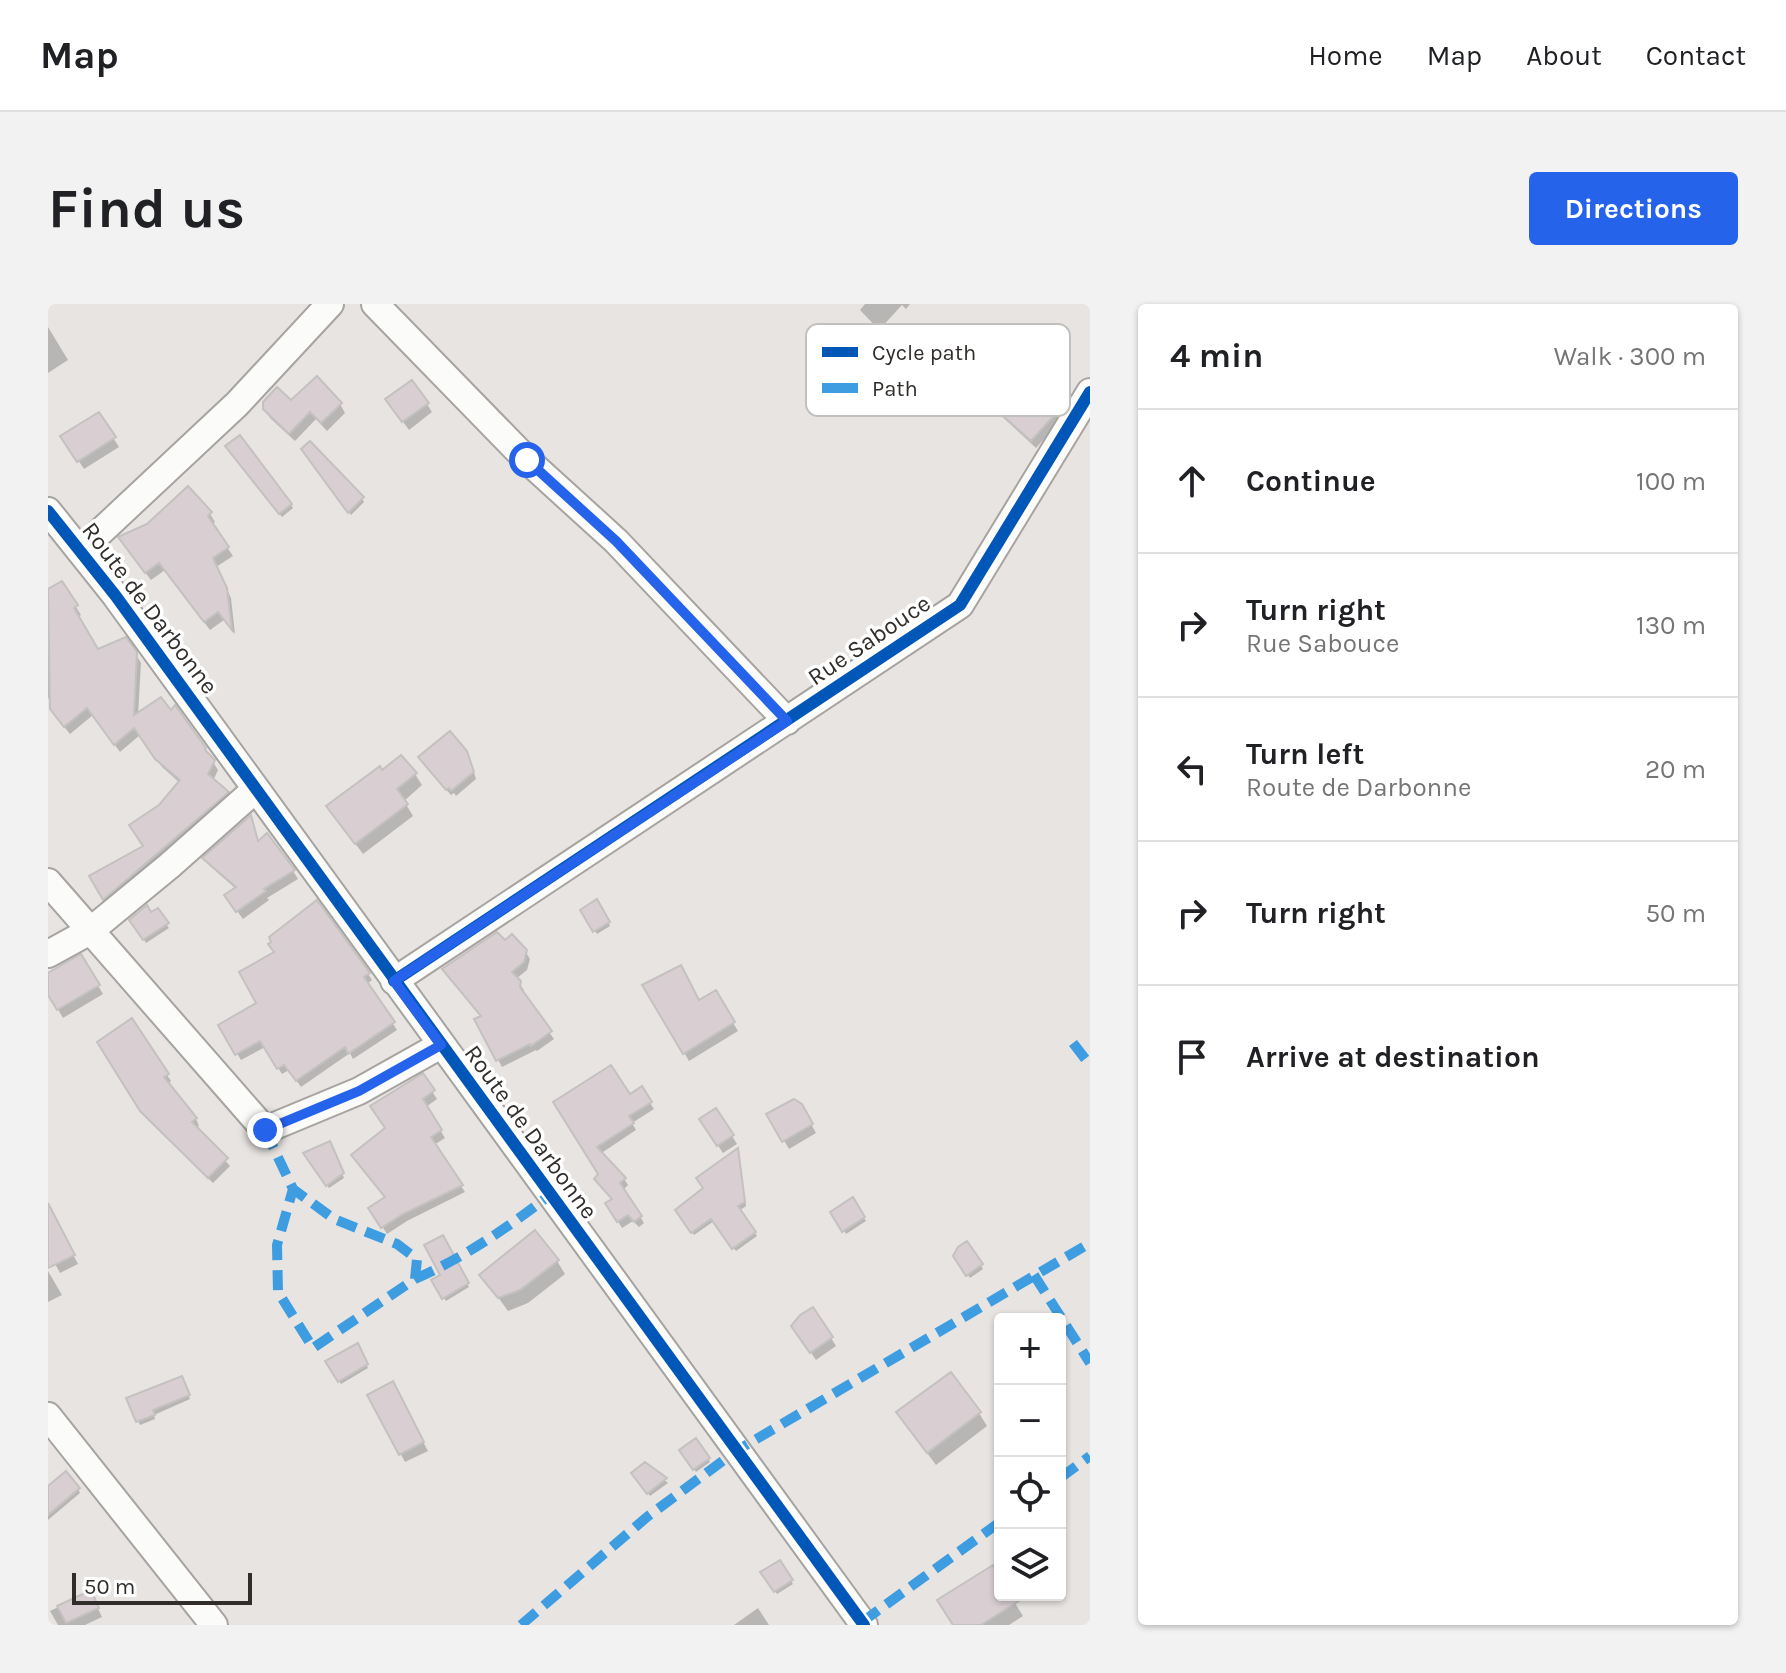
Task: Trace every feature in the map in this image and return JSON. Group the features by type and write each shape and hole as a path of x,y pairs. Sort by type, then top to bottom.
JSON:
{"street":[{"path":"80,551 237,404 330,304"},
{"path":"375,304 527,460 616,541 787,721"},
{"name":"Rue Sabouce","path":"394,981 960,605 1090,392"},
{"name":"Route de Darbonne","path":"48,511 115,595 864,1625"},
{"path":"48,954 90,931 256,789"},
{"path":"48,882 265,1130 359,1091 441,1045"},
{"path":"48,1416 214,1625"}],"building":[{"path":"317,376 342,403 321,423 310,412 289,434 263,409 263,402 277,387 291,400"},
{"path":"412,380 429,403 402,422 385,399"},
{"path":"99,412 116,437 77,462 60,436"},
{"path":"1003,416 1053,416 1031,441"},
{"path":"240,435 292,504 279,514 225,446"},
{"path":"310,441 364,497 348,513 301,449"},
{"path":"188,486 212,512 208,516 229,547 213,558 227,588 232,630 218,612 204,622 159,563 145,573 118,537 147,524"},
{"path":"62,581 78,605 74,608 98,649 126,637 137,652 134,715 161,697 171,710 175,705 215,760 208,774 229,792 103,900 89,876 143,846 129,825 159,805 180,780 155,759 134,728 114,745 87,708 64,727 50,709 48,589"},
{"path":"450,731 467,751 474,772 451,791 449,788 446,790 418,757"},
{"path":"401,755 417,773 397,789 408,804 355,844 326,806 380,766 382,770"},
{"path":"251,815 258,841 267,833 295,870 264,889 266,891 236,912 224,895 236,887 202,858"},
{"path":"597,899 610,922 593,932 580,910"},
{"path":"317,900 370,973 364,977 395,1022 348,1054 345,1047 296,1081 284,1065 277,1069 260,1041 235,1055 218,1025 256,1003 239,972 274,952 268,944 271,942 269,937"},
{"path":"147,905 151,912 158,908 169,923 143,940 129,920"},
{"path":"497,932 505,940 512,934 527,950 524,962 512,972 552,1031 531,1046 496,1061 474,1019 481,1016 442,969"},
{"path":"81,954 100,985 57,1010 48,995 48,973"},
{"path":"681,965 699,1000 716,990 735,1022 683,1054 642,985"},
{"path":"132,1018 169,1074 164,1077 197,1118 192,1122 228,1158 208,1178 140,1111 97,1042"},
{"path":"611,1065 630,1094 642,1086 652,1102 629,1116 634,1123 597,1147 626,1178 620,1183 642,1216 634,1222 628,1215 617,1222 605,1203 612,1199 594,1179 598,1174 553,1102"},
{"path":"423,1073 435,1090 423,1099 442,1130 431,1137 463,1185 381,1228 368,1208 385,1197 351,1155 385,1128 370,1106"},
{"path":"794,1099 802,1104 813,1124 782,1142 766,1114"},
{"path":"716,1108 734,1135 717,1146 699,1119"},
{"path":"330,1141 344,1173 326,1186 303,1153"},
{"path":"738,1148 745,1202 738,1206 756,1232 732,1249 711,1219 691,1233 675,1210 703,1188 696,1178"},
{"path":"853,1197 865,1217 842,1232 830,1212"},
{"path":"48,1203 75,1255 48,1268"},
{"path":"535,1230 559,1260 520,1290 498,1298 479,1275"},
{"path":"443,1235 469,1283 442,1299 431,1280 440,1275 424,1245"},
{"path":"967,1241 983,1264 966,1276 953,1256 958,1247"},
{"path":"813,1307 833,1337 810,1353 791,1326 800,1315"},
{"path":"358,1343 368,1364 338,1382 325,1361"},
{"path":"951,1372 981,1412 927,1453 896,1412"},
{"path":"182,1376 190,1395 153,1410 155,1415 136,1422 126,1398"},
{"path":"393,1381 424,1442 399,1455 367,1395"},
{"path":"696,1438 710,1458 693,1470 679,1450"},
{"path":"645,1462 667,1478 647,1494 631,1473"},
{"path":"66,1471 80,1488 48,1515 48,1486"},
{"path":"780,1560 793,1580 774,1592 760,1572"},
{"path":"993,1565 994,1601 1019,1601 981,1625 953,1625 937,1600"},
{"path":"91,1590 99,1608 66,1623 57,1606"}],"marked path":[{"path":"1073,1043 1090,1065"},
{"path":"265,1130 293,1189 334,1219 397,1244 417,1259 415,1279 313,1348 278,1292 277,1245 293,1189"},
{"path":"415,1279 485,1241 550,1195"},
{"path":"521,1625 647,1517 736,1451 1090,1243"},
{"path":"1034,1275 1090,1363"},
{"path":"1066,1474 1090,1456"},
{"path":"862,1622 994,1526"}],"cycle path":[{"path":"394,981 960,605 1090,392"},
{"path":"48,511 115,595 864,1625"}],"route":[{"path":"265,1130 359,1091 441,1045 394,981 787,721 616,541 527,460"}]}
